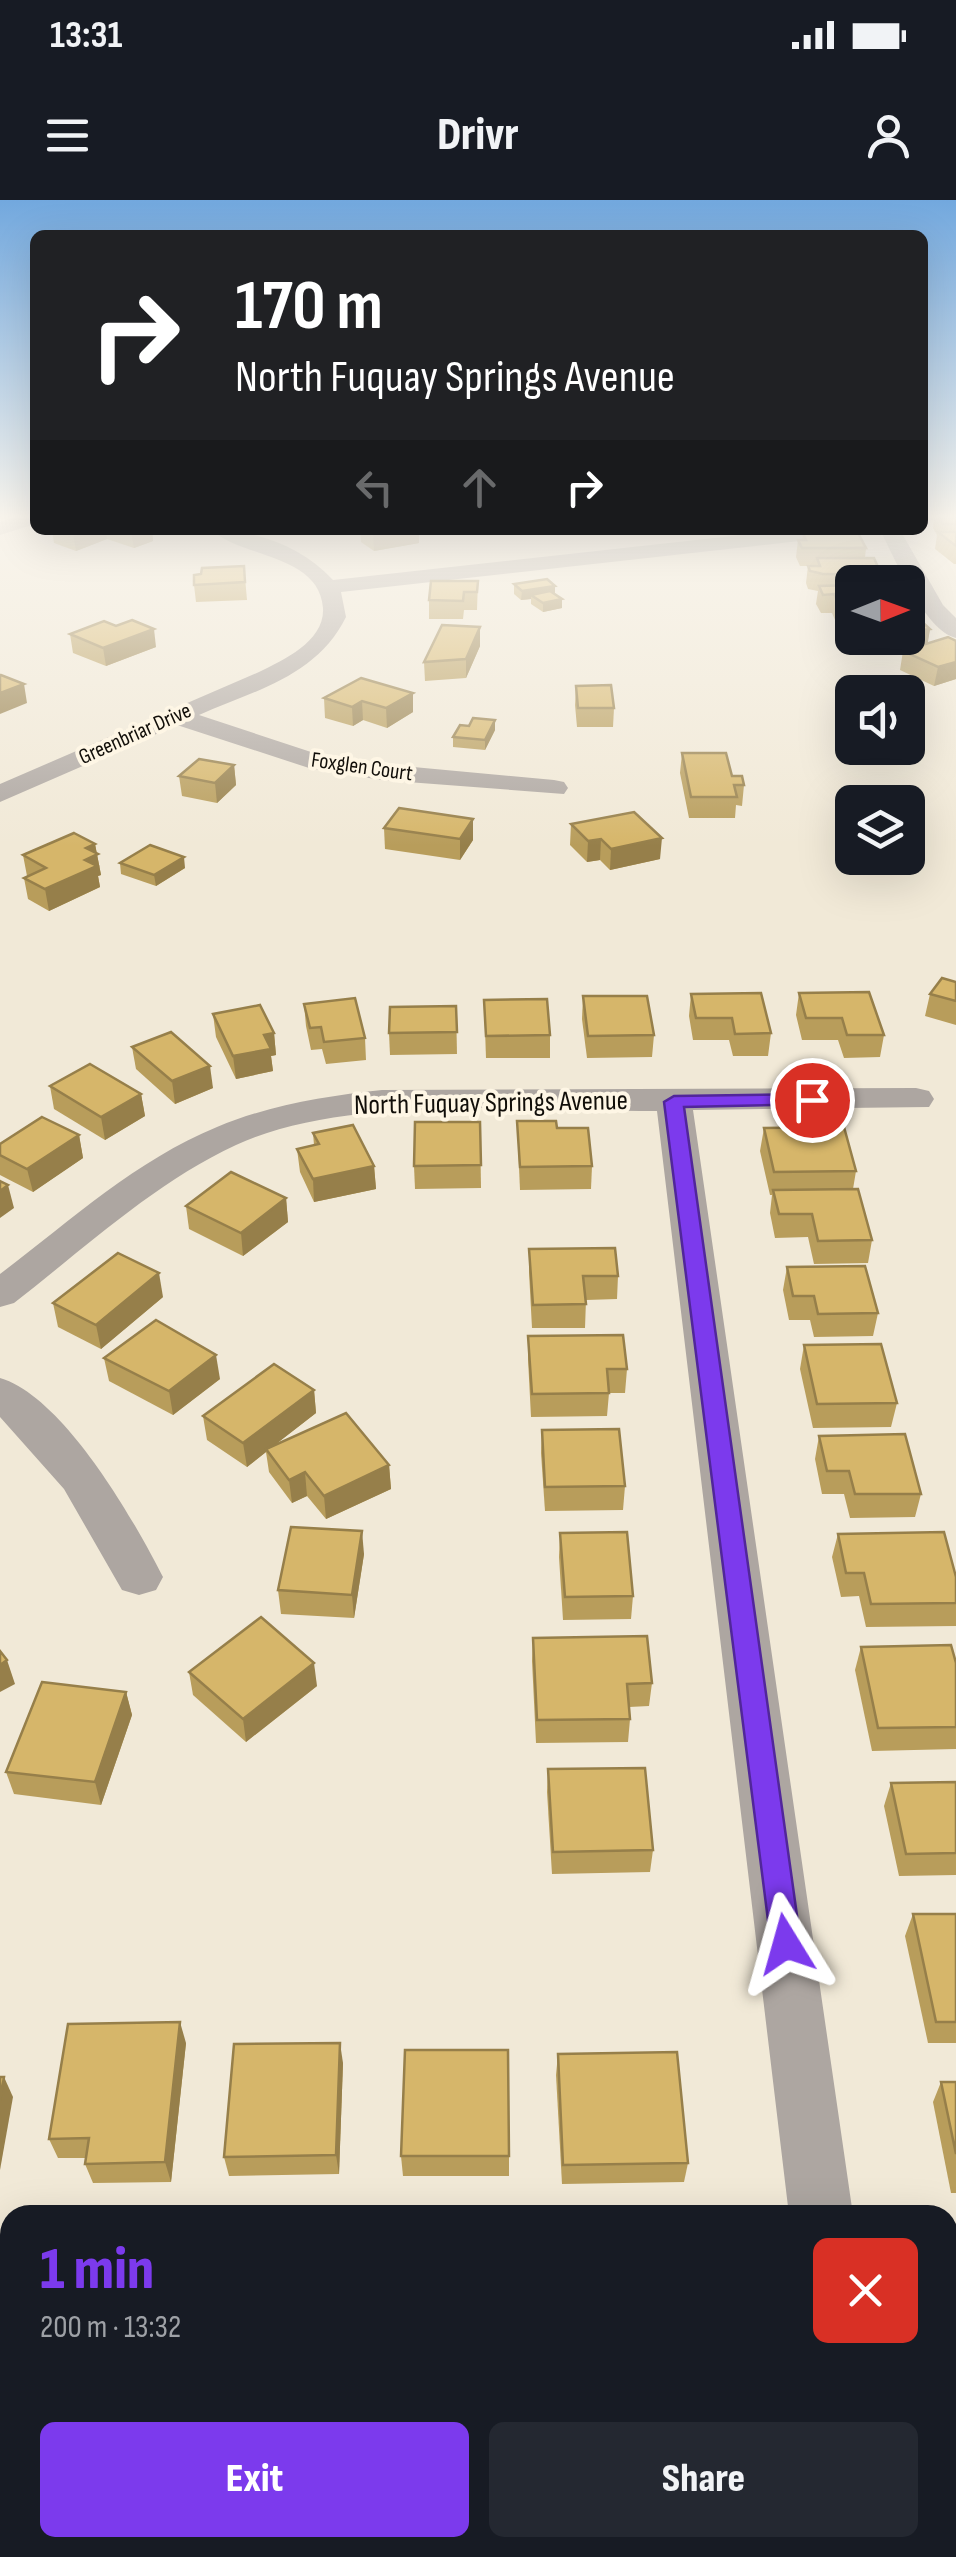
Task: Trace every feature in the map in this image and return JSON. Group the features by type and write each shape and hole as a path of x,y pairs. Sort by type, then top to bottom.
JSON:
{"street":[{"name":"Greenbriar Drive","path":"0,794 290,663 322,641 329,626"},
{"name":"Foxglen Court","path":"176,716 309,760 381,772 554,788"},
{"name":"North Fuquay Springs Avenue","path":"0,1294 166,1168 206,1145 271,1120 382,1101 916,1099"},
{"path":"674,1102 820,2205"},
{"path":"0,1393 89,1484 109,1513 139,1577"}],"building":[{"path":"91,626 154,629 103,648 70,634"},
{"path":"442,626 480,627 466,659 424,662"},
{"path":"948,637 956,641 956,662 938,667 912,655 925,655 925,644"},
{"path":"1,675 24,684 0,693"},
{"path":"361,678 413,693 386,708 362,701 352,707 324,698"},
{"path":"611,685 614,708 578,708 576,686"},
{"path":"473,718 495,720 485,740 453,737 460,725 469,726"},
{"path":"682,753 726,753 732,776 742,776 744,785 734,785 737,797 691,797"},
{"path":"199,759 234,765 215,783 179,776"},
{"path":"399,808 473,819 460,839 384,828"},
{"path":"634,812 662,838 611,849 601,839 588,841 571,824"},
{"path":"74,833 95,844 86,848 98,854 85,860 97,866 45,889 24,878 46,868 23,855"},
{"path":"150,845 184,857 154,875 120,863"},
{"path":"942,978 956,982 956,1001 930,994"},
{"path":"869,992 884,1035 847,1035 842,1018 806,1018 799,993"},
{"path":"761,993 771,1033 735,1034 732,1018 696,1018 691,994"},
{"path":"583,996 647,996 654,1035 588,1036"},
{"path":"355,998 365,1038 324,1042 321,1027 310,1028 304,1004"},
{"path":"547,999 550,1035 486,1036 484,1000"},
{"path":"260,1005 274,1033 264,1035 271,1049 233,1056 213,1014"},
{"path":"456,1006 457,1032 389,1033 390,1007"},
{"path":"171,1032 210,1066 172,1081 132,1047"},
{"path":"90,1064 141,1094 101,1117 50,1086"},
{"path":"42,1117 79,1135 27,1169 0,1155 0,1144"},
{"path":"517,1121 556,1121 557,1128 588,1128 592,1166 520,1167"},
{"path":"415,1122 480,1122 481,1165 414,1166"},
{"path":"353,1125 374,1166 313,1179 297,1149 319,1144 313,1133"},
{"path":"844,1127 856,1171 774,1172 764,1128"},
{"path":"231,1172 286,1198 241,1233 186,1206"},
{"path":"858,1189 872,1240 818,1241 812,1214 779,1214 773,1190"},
{"path":"615,1248 618,1276 583,1276 586,1304 533,1305 529,1249"},
{"path":"118,1253 159,1273 96,1325 53,1303"},
{"path":"865,1266 878,1313 818,1314 814,1296 793,1296 787,1267"},
{"path":"156,1320 216,1355 169,1391 104,1358"},
{"path":"623,1335 627,1369 607,1369 609,1393 532,1394 528,1336"},
{"path":"881,1344 897,1403 817,1404 804,1345"},
{"path":"274,1364 314,1390 243,1443 203,1416"},
{"path":"346,1413 389,1465 324,1496 305,1472 289,1480 266,1449"},
{"path":"619,1429 625,1486 545,1487 542,1430"},
{"path":"905,1434 921,1494 855,1494 849,1471 827,1471 819,1436"},
{"path":"291,1527 362,1531 352,1595 278,1590"},
{"path":"627,1532 633,1596 565,1597 560,1533"},
{"path":"944,1532 956,1577 956,1603 871,1604 864,1573 846,1573 838,1534"},
{"path":"261,1617 314,1663 243,1719 189,1672"},
{"path":"647,1636 652,1683 627,1684 630,1719 537,1720 533,1638"},
{"path":"951,1645 956,1663 956,1727 878,1728 861,1647"},
{"path":"42,1682 126,1692 95,1782 6,1772"},
{"path":"645,1768 653,1850 553,1852 548,1769"},
{"path":"956,1782 956,1853 906,1854 891,1783"},
{"path":"913,1914 956,1914 956,2022 936,2022"},
{"path":"180,2022 165,2162 85,2164 89,2138 49,2139 68,2024"},
{"path":"340,2043 336,2155 224,2157 234,2044"},
{"path":"405,2050 508,2050 509,2156 401,2156"},
{"path":"677,2052 688,2163 563,2165 558,2054"},
{"path":"941,2082 956,2082 956,2154"}],"route":[{"path":"786,1944 674,1102 812,1100"}]}
